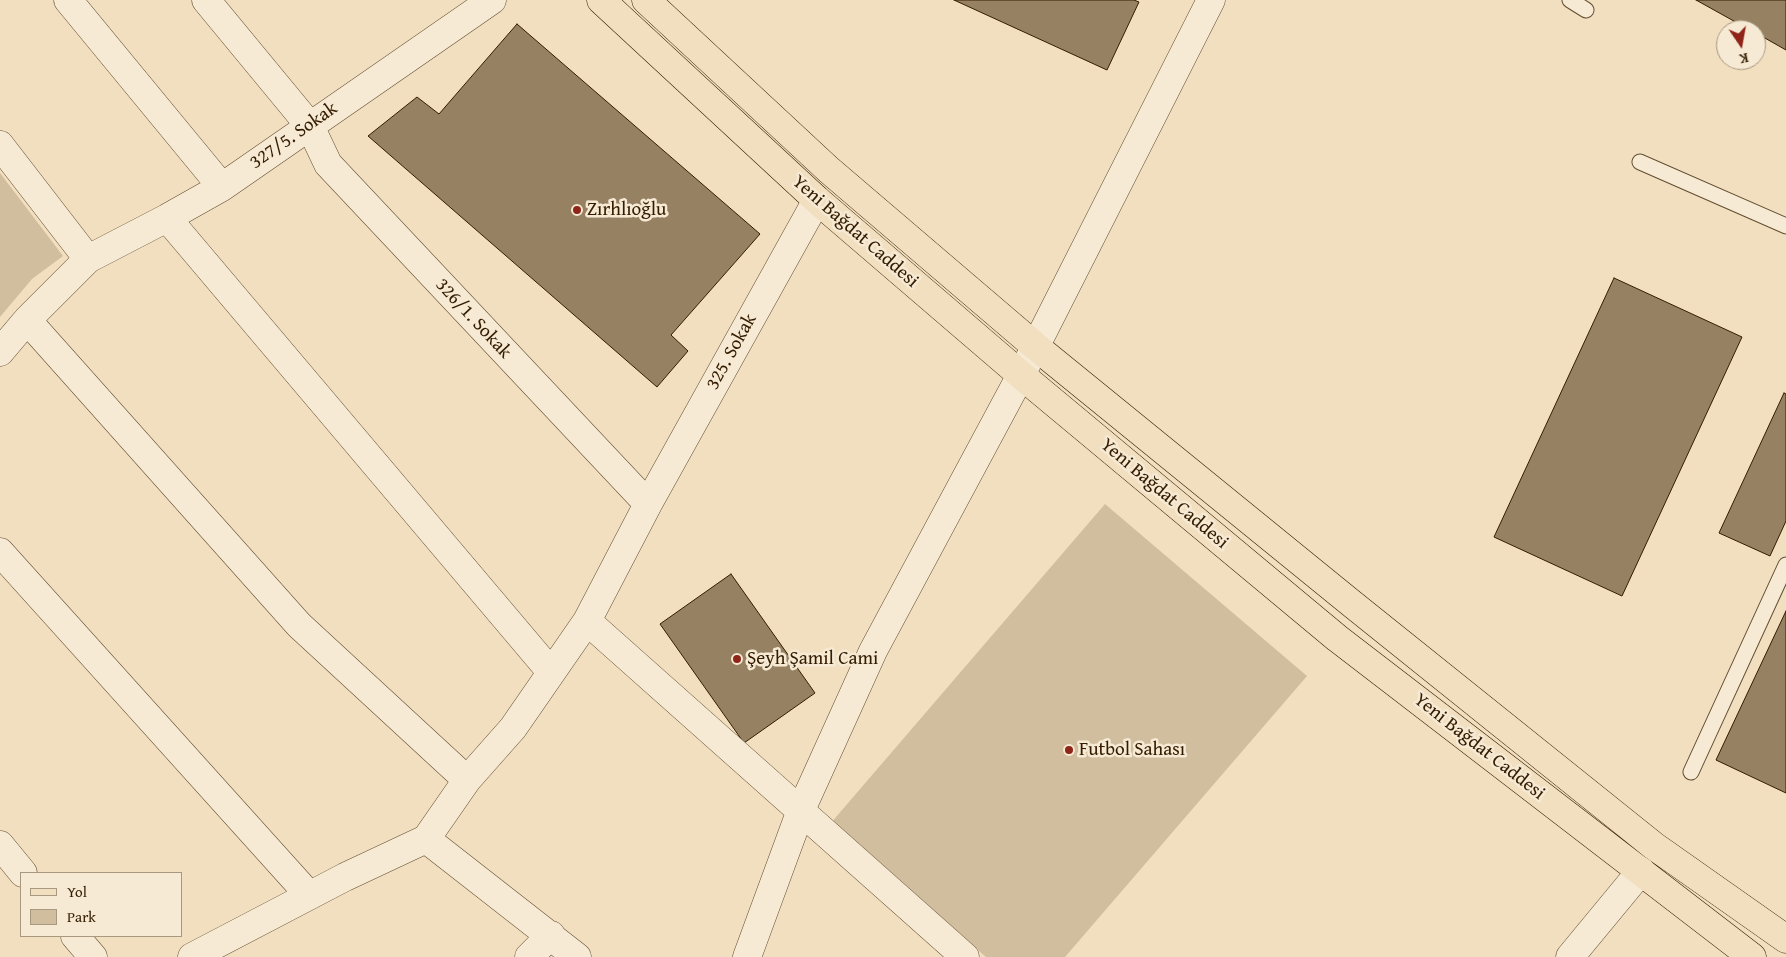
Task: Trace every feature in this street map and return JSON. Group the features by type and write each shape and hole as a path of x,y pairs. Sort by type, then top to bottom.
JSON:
{"main road":[{"name":"Yeni Bağdat Caddesi","path":"601,0 817,200 1021,375 1337,638 1752,957"},
{"name":"Yeni Bağdat Caddesi","path":"646,0 830,170 1035,346 1654,846 1786,939"}],"street":[{"path":"68,0 222,186"},
{"name":"326/1. Sokak","path":"206,0 310,126 328,164 648,504"},
{"name":"327/5. Sokak","path":"0,352 27,320 88,259 167,218 222,186 492,0"},
{"path":"747,957 801,810 873,651 1021,375 1211,0"},
{"path":"0,145 88,259"},
{"name":"325. Sokak","path":"426,839 467,780 513,728 587,621 648,504 817,200"},
{"path":"167,218 551,672"},
{"path":"27,320 299,624 467,780"},
{"path":"0,552 309,895"},
{"path":"587,621 965,957"},
{"path":"192,957 309,895 426,839 577,957"},
{"path":"0,846 22,872"},
{"path":"1570,957 1641,871"},
{"path":"529,957 551,935"},
{"path":"76,937 93,957"}],"lane":[{"path":"1570,0 1586,10"},
{"path":"1640,162 1786,226"},
{"path":"1691,772 1786,565"}],"green space":[{"path":"0,173 63,256 32,279 0,317"},
{"name":"Futbol Sahası","path":"1105,504 1307,676 1065,957 986,957 830,824"}],"building":[{"path":"954,0 1134,0 1139,2 1107,70"},
{"path":"1696,0 1786,0 1786,50 1766,39 1766,20 1732,20"},
{"path":"517,24 760,234 671,335 688,351 657,387 368,136 417,97 439,114"},
{"path":"1614,278 1742,337 1622,596 1494,537"},
{"path":"1784,393 1786,394 1786,521 1770,556 1719,533"},
{"name":"Şeyh Şamil Cami","path":"731,574 815,693 744,743 660,624"},
{"path":"1786,611 1786,793 1716,760"}],"place":[{"name":"Zırhlıoğlu","path":"577,210"},
{"name":"Şeyh Şamil Cami","path":"737,659"},
{"name":"Futbol Sahası","path":"1069,750"}]}
